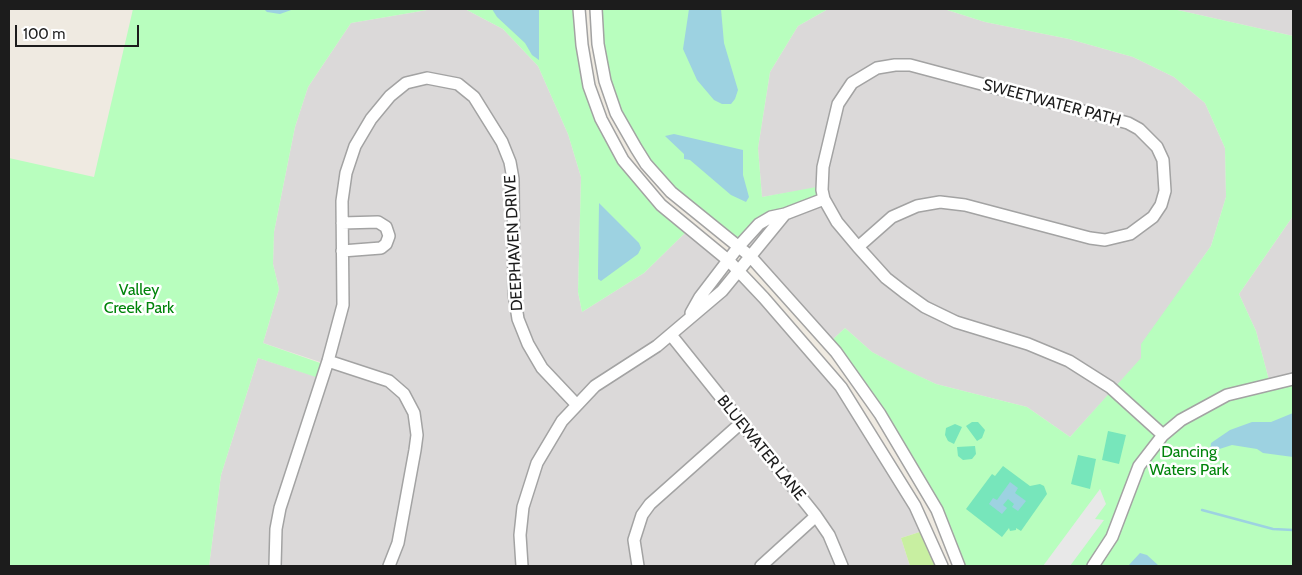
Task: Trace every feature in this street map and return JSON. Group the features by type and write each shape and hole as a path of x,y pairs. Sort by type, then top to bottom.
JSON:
{"street":[{"path":"580,9 584,66 594,102 611,141 634,175 661,205 739,271 841,387 915,506 942,566"},
{"path":"596,9 598,44 605,81 616,113 646,164 671,192 750,256 836,352 880,414 937,510 959,566"},
{"name":"SWEETWATER PATH","path":"858,247 892,217 917,206 940,202 965,205 1090,238 1104,240 1130,234 1152,217 1161,205 1166,192 1166,174 1163,160 1149,138 1128,123 910,65 895,64 877,68 864,74 844,94 834,118 823,167 824,199 838,222 858,247 886,278 925,308 956,322 1049,351 1069,361 1110,388 1163,435"},
{"name":"DEEPHAVEN DRIVE","path":"275,566 276,529 280,508 328,361 343,305 342,223 344,187 352,153 362,133 390,96 406,83 427,78 449,80 467,90 484,110 502,142 510,162 513,179 514,293 518,319 528,344 542,368 576,404"},
{"path":"690,315 700,297 738,246 759,224 771,217 785,214 824,199"},
{"path":"522,566 521,525 523,507 533,476 552,436 576,404 595,386 671,335 690,315 722,291 785,214"},
{"path":"342,223 378,222 386,227 389,236 382,248 342,250"},
{"name":"BLUEWATER LANE","path":"671,335 816,516 830,535 842,566"},
{"path":"328,361 389,381 404,394 414,413 417,435 415,450 398,544 389,566"},
{"path":"1093,566 1112,537 1139,466 1163,435 1181,420 1227,395 1293,379"},
{"path":"638,566 634,540 642,515 650,504 741,423"},
{"path":"761,566 816,516"}],"shaded area":[{"path":"433,9 465,9 503,29 538,66 568,134 581,177 578,292 582,312 644,273 689,229 729,261 691,314 739,271 841,387 926,530 901,538 910,566 209,566 221,475 258,358 321,378 326,364 263,343 279,289 273,264 274,232 295,127 308,87 351,23"},
{"path":"828,9 944,9 985,22 1069,39 1133,57 1174,77 1205,103 1225,148 1226,197 1211,246 1185,283 1142,358 1070,437 1027,407 936,384 903,369 872,352 845,328 829,343 739,246 750,232 822,187 762,197 758,148 770,72 798,26"},
{"path":"1173,9 1293,9 1293,36"},
{"path":"1293,216 1293,379 1270,384 1256,331 1239,294"},
{"path":"1100,489 1106,504 1095,519 1104,520 1070,566 1043,566"}],"green space":[{"name":"Valley Creek Park","path":"133,9 433,9 351,23 308,87 295,127 274,232 273,264 279,289 263,343 326,365 322,379 258,358 221,475 209,566 9,566 9,158 94,177"},
{"path":"465,9 579,9 582,45 611,141 689,229 644,273 582,312 578,292 581,177 568,134 538,66 503,29"},
{"path":"596,9 828,9 798,26 770,72 758,148 762,197 822,186 824,199 771,217 739,246 671,192 616,113"},
{"name":"Dancing Waters Park","path":"944,9 1173,9 1293,36 1293,216 1239,294 1256,331 1270,384 1293,379 1293,566 1101,566 1097,561 1093,566 959,566 937,510 829,343 845,328 872,352 904,369 936,384 1027,407 1070,437 1141,358 1141,344 1211,246 1226,197 1225,148 1205,103 1174,77 1133,57 1069,39 985,22"},
{"path":"972,422 978,422 985,430 982,438 977,441 966,426"},
{"path":"955,424 962,427 954,444 948,441 945,435 946,428"},
{"path":"1108,431 1126,435 1119,464 1102,460"},
{"path":"975,446 976,454 972,459 963,460 958,456 957,447"},
{"path":"1078,455 1096,459 1090,489 1071,484"},
{"path":"1003,466 1030,486 1040,484 1044,486 1047,494 1021,531 1016,528 1016,530 1010,531 1009,528 1002,537 966,509 992,474 995,476"},
{"path":"926,530 942,566 910,566 901,538"}],"water":[{"path":"264,9 294,9 280,14 267,12"},
{"path":"492,9 539,9 539,60 532,55 525,43 497,17"},
{"path":"689,9 721,9 724,43 738,90 731,104 722,104 714,100 697,80 683,49"},
{"path":"674,134 743,150 743,175 749,197 746,202 731,195 690,160 684,159 684,154 665,136"},
{"path":"599,203 639,243 641,248 638,254 601,281 598,279"},
{"path":"1293,413 1293,457 1263,453 1257,449 1232,445 1210,452 1211,443 1230,430 1252,422 1271,422"},
{"path":"1010,482 1018,488 1015,493 1026,501 1018,511 1012,507 1014,504 1008,499 1003,505 1007,508 1002,514 989,504 993,498 997,500"},
{"path":"1140,553 1147,555 1159,566 1128,566"}],"waterway":[{"path":"1202,510 1273,529 1293,530"}]}
